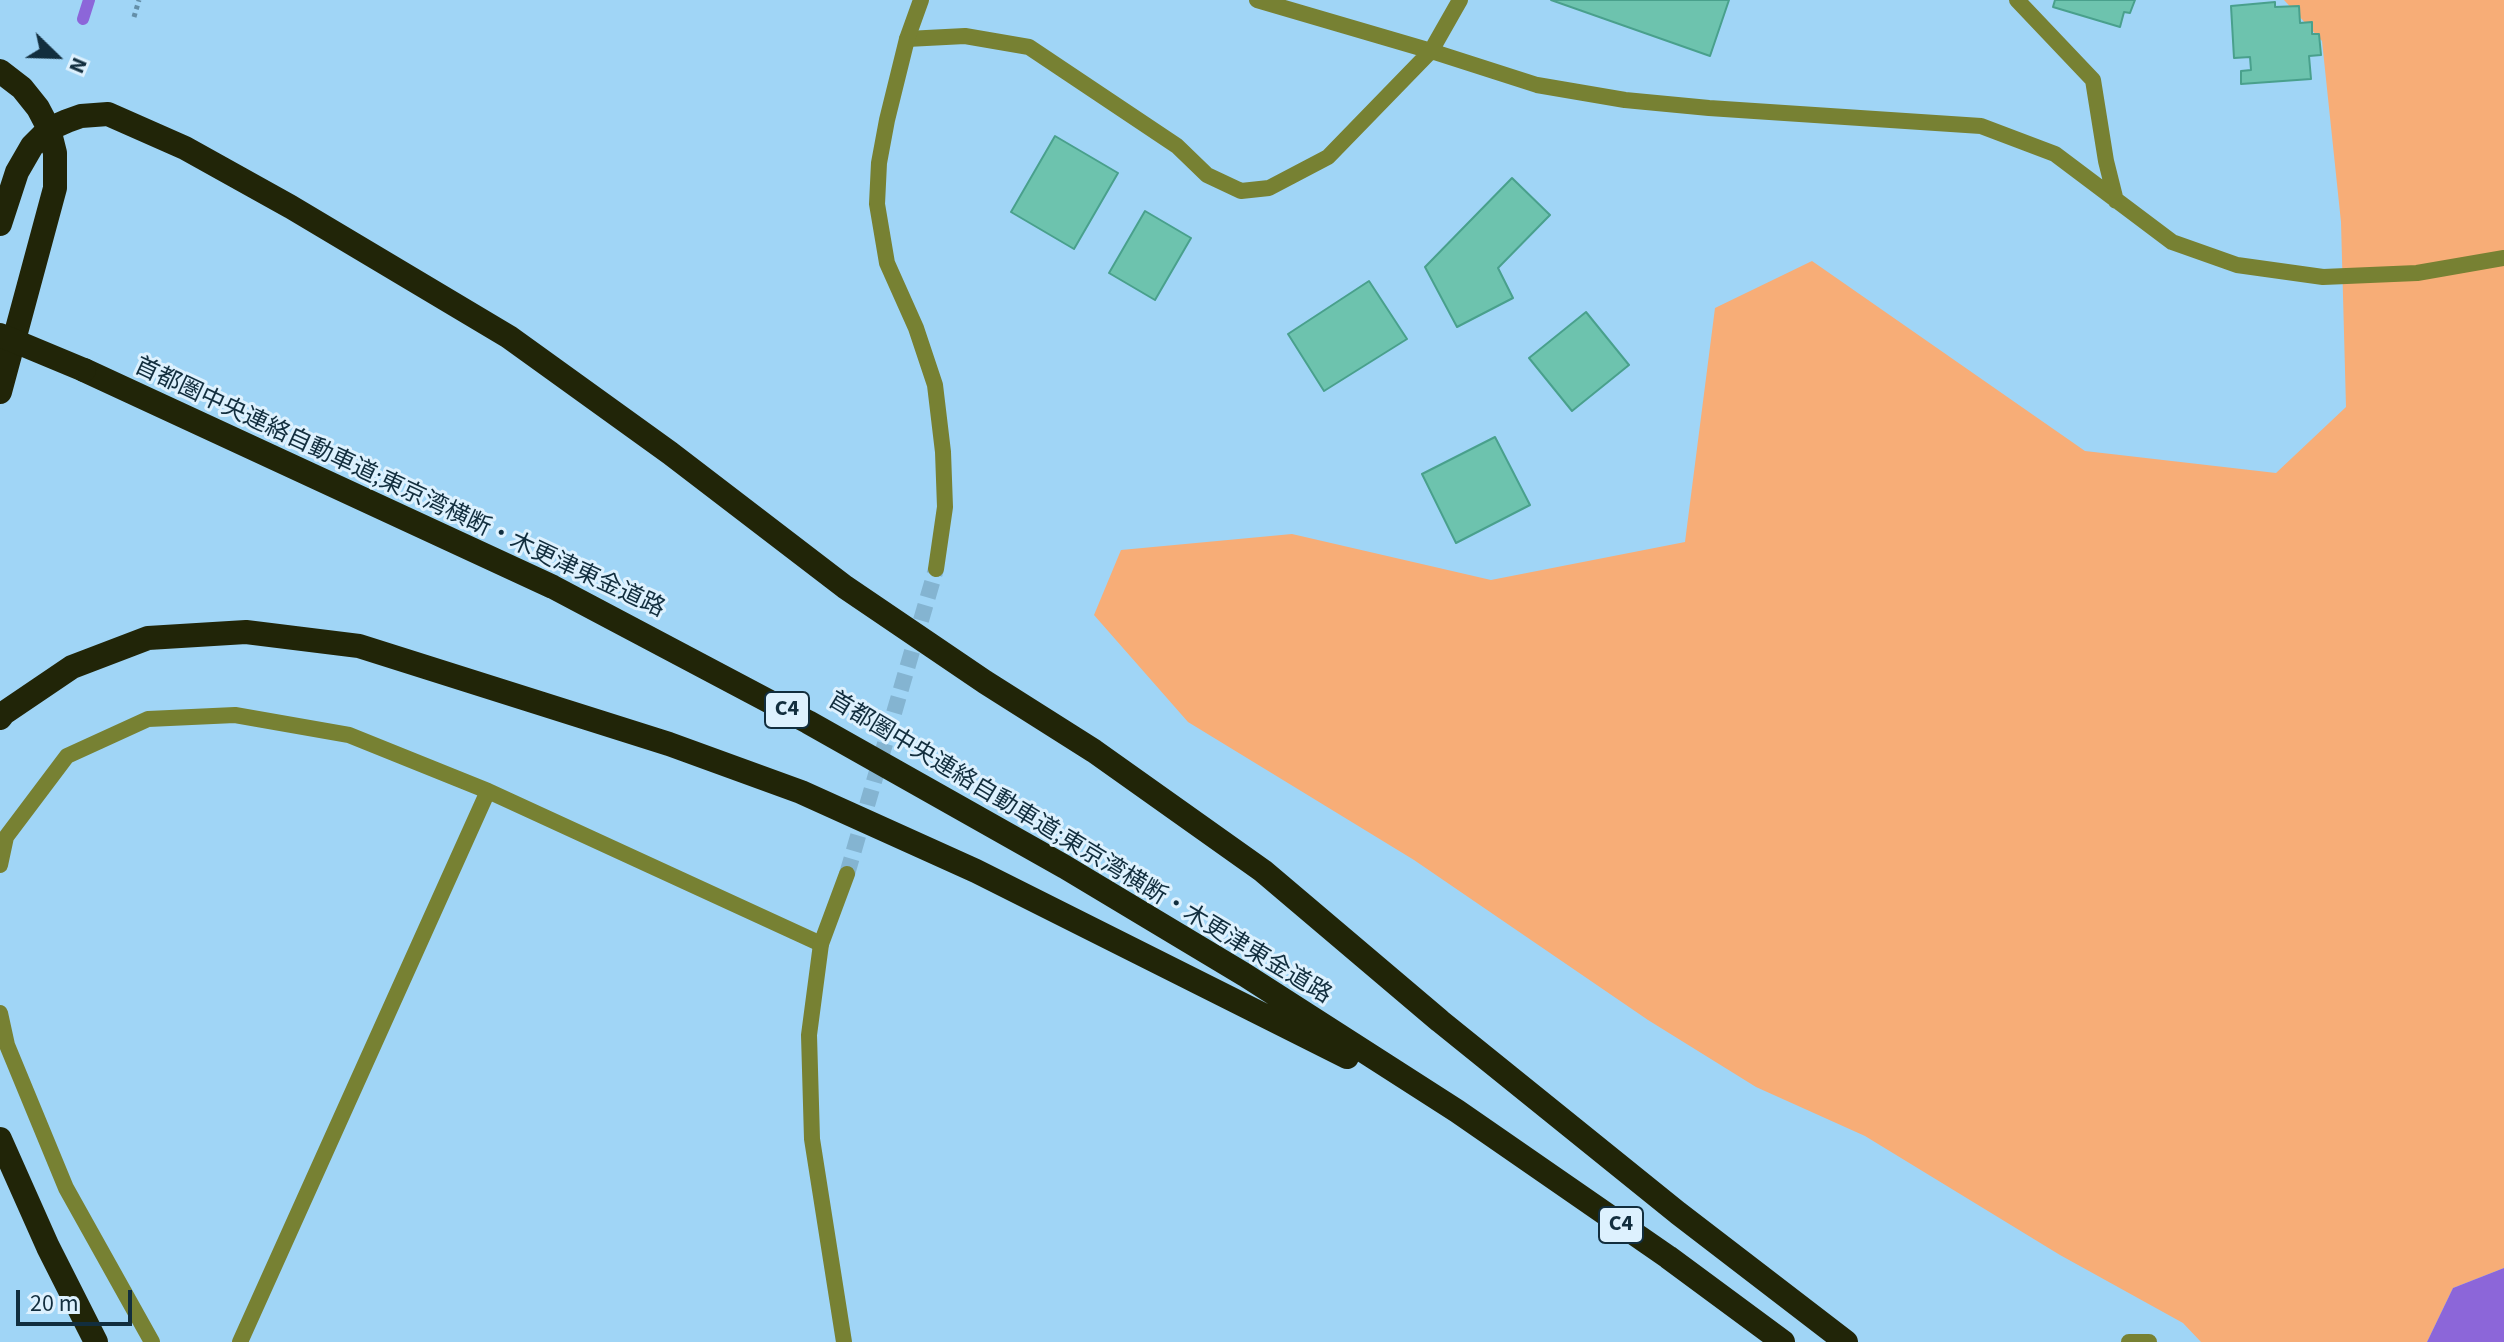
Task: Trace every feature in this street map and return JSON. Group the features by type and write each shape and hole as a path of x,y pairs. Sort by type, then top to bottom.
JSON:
{"highway":[{"path":"0,71 22,88 38,108 49,129 55,153 55,188 0,392"},
{"path":"0,224 17,172 32,146 49,129 81,116 108,114 185,148 291,207 509,337 670,453 845,587 1094,751 1263,871 1440,1021 1846,1342"},
{"name":"首都圏中央連絡自動車道;東京湾横断・木更津東金道路","path":"0,335 84,370 553,587 808,722 1065,867 1245,975 1457,1111 1668,1257 1783,1342"},
{"path":"0,718 72,667 148,638 246,632 359,646 669,744 801,792 976,871 1457,1111"},
{"path":"0,1139 48,1247 96,1342"}],"street":[{"path":"921,0 907,39 887,120 879,163 877,204 887,263 916,328 935,385 943,452 945,507 936,569"},
{"path":"1257,0 1537,85 1625,100 1981,126 2055,154 2172,242 2237,265 2323,277 2417,273 2504,258"},
{"path":"907,39 965,36 1029,47 1177,146 1207,175 1241,191 1269,188 1328,157 1431,51 1460,0"},
{"path":"2017,0 2093,80 2116,201"},
{"path":"0,865 6,837 67,756 148,719 235,715 349,735 488,791 821,944"},
{"path":"240,1342 488,791"},
{"path":"844,1342 812,1139 809,1035 821,944 847,874"},
{"path":"0,1013 7,1045 66,1188 152,1342"},
{"path":"2129,1342 2149,1342"}],"path":[{"path":"134,17 139,0"}],"shaded area":[{"path":"2284,0 2504,0 2504,1268 2453,1288 2427,1342 2201,1342 2183,1323 2060,1255 1865,1136 1756,1087 1648,1020 1414,860 1188,722 1094,615 1121,550 1292,534 1491,580 1685,542 1715,308 1812,261 2085,451 2276,473 2346,407 2341,222 2322,41"},
{"path":"2504,1268 2504,1342 2427,1342 2453,1288"}],"building":[{"path":"1551,0 1729,0 1710,56"},
{"path":"2055,0 2135,0 2130,13 2124,12 2120,27 2053,7"},
{"path":"2275,2 2275,7 2299,6 2300,23 2312,22 2312,34 2319,34 2321,55 2309,56 2311,79 2241,84 2241,71 2251,70 2250,57 2234,58 2231,6"},
{"path":"1055,136 1118,173 1074,249 1011,212"},
{"path":"1512,178 1550,215 1498,268 1513,298 1457,327 1425,267"},
{"path":"1145,211 1191,238 1155,300 1109,273"},
{"path":"1369,281 1407,339 1324,391 1288,334"},
{"path":"1586,312 1629,365 1572,411 1529,358"},
{"path":"1495,437 1530,505 1456,543 1422,474"}],"waterway":[{"path":"83,19 89,0"}],"tunnel":[{"path":"847,874 936,569"}]}
